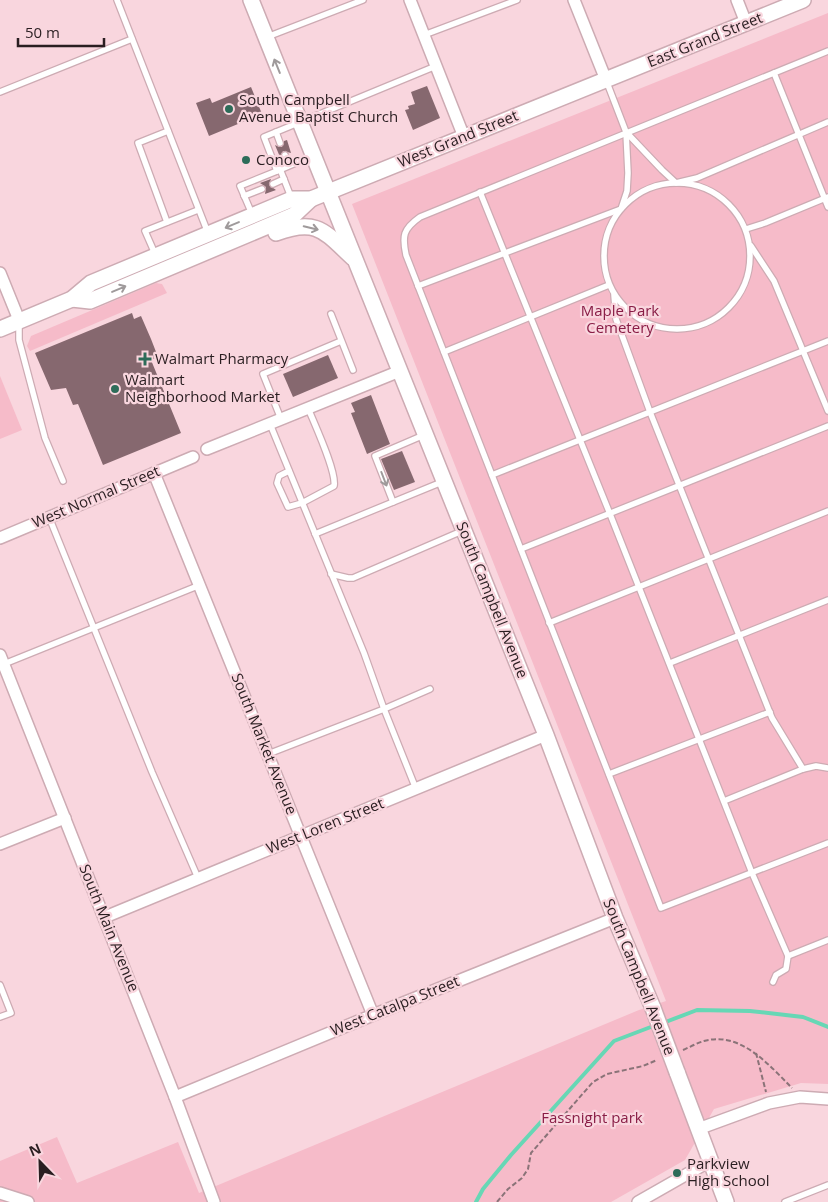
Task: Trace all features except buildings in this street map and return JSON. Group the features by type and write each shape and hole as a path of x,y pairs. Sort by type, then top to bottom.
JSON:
{"main road":[{"name":"South Campbell Avenue","path":"251,0 546,735 616,918 653,1008 726,1202"},
{"name":"East Grand Street","path":"606,80 803,0"},
{"name":"West Grand Street","path":"0,329 72,299 92,284 292,199 310,199 606,80"},
{"name":"West Grand Street","path":"72,299 90,301 232,242 294,215 310,199"},
{"path":"232,242 248,244 292,227 311,226 327,234 356,260"}],"street":[{"path":"410,0 464,137"},
{"path":"574,0 606,80"},
{"path":"737,0 746,23"},
{"path":"0,273 19,320"},
{"path":"207,449 400,370"},
{"name":"West Normal Street","path":"0,538 193,457"},
{"name":"South Market Avenue","path":"154,473 373,1015"},
{"name":"South Main Avenue","path":"2,660 175,1097 214,1202"},
{"name":"West Loren Street","path":"104,917 546,735"},
{"path":"0,844 65,818"},
{"name":"West Catalpa Street","path":"175,1097 373,1015 616,918"},
{"path":"698,1129 770,1104 800,1097 828,1099"},
{"path":"638,1202 710,1161"},
{"path":"0,1193 28,1202"}],"lane":[{"path":"117,0 208,235"},
{"path":"266,38 363,0"},
{"path":"424,35 517,0"},
{"path":"0,92 132,39"},
{"path":"828,51 420,217 407,227 403,238 406,255 661,908 828,843"},
{"path":"292,199 264,137 436,66"},
{"path":"774,73 826,198 828,207"},
{"path":"606,80 626,132 627,191 621,209"},
{"path":"751,246 750,268 744,288 733,305 717,319 697,327 676,330 656,327 636,318 614,295 609,285 604,265 604,245 610,226 621,209 632,198 653,187 697,178 828,122"},
{"path":"168,131 138,143 168,222"},
{"path":"276,132 280,143"},
{"path":"626,132 676,182 694,184 711,190 726,200 738,213 746,229 751,246 774,281 828,411"},
{"path":"285,155 289,166"},
{"path":"253,216 240,186 313,156"},
{"path":"273,184 284,179"},
{"path":"244,196 262,189"},
{"path":"480,192 670,663 752,873 788,956 786,969 776,975 773,982"},
{"path":"746,229 826,198"},
{"path":"418,286 621,209"},
{"path":"156,256 145,231 198,210"},
{"path":"444,352 609,285"},
{"path":"614,295 616,319 650,412 770,712 784,740 803,769"},
{"path":"330,314 353,370"},
{"path":"19,320 19,340 43,429 63,481"},
{"path":"281,419 263,374 341,341"},
{"path":"492,475 580,438 828,341"},
{"path":"289,471 279,476 277,483 289,508 331,489 335,482 308,408"},
{"path":"270,424 364,653 416,789"},
{"path":"521,549 828,426"},
{"path":"393,502 375,456 426,434"},
{"path":"315,534 444,481"},
{"path":"550,623 828,511"},
{"path":"50,517 198,878"},
{"path":"331,574 353,578 464,531"},
{"path":"2,660 94,627 200,585"},
{"path":"670,663 828,600"},
{"path":"268,754 384,709 430,688"},
{"path":"609,774 770,712"},
{"path":"724,801 803,769 816,766 828,768"},
{"path":"788,956 828,940"},
{"path":"0,985 11,1013 0,1017"},
{"path":"785,1202 828,1185"}],"path":[{"path":"679,1052 706,1041 728,1041 747,1048 756,1053 800,1097"},
{"path":"756,1053 770,1104"},
{"path":"498,1202 522,1178 528,1169 531,1153 592,1082 607,1074 643,1066 661,1059"}],"green space":[{"name":"Maple Park Cemetery","path":"828,13 828,1084 801,1083 714,1109 685,1160 611,1202 0,1202 0,1161 57,1137 77,1183 178,1142 199,1193 639,1010 666,1001 352,204"},
{"path":"156,283 162,284 167,293 30,351 27,346 31,336"},
{"path":"0,376 22,430 0,439"}],"waterway":[{"path":"663,1023 697,1010 750,1011 803,1017 828,1027"},
{"path":"476,1202 483,1189 511,1155 614,1041 656,1025"}],"place":[{"name":"South Campbell Avenue Baptist Church","path":"229,109"},
{"name":"Conoco","path":"246,160"},
{"name":"Walmart Pharmacy","path":"145,359"},
{"name":"Walmart Neighborhood Market","path":"115,389"},
{"name":"Parkview High School","path":"677,1173"}],"park label":[{"name":"Fassnight park","path":"592,1118"}]}
